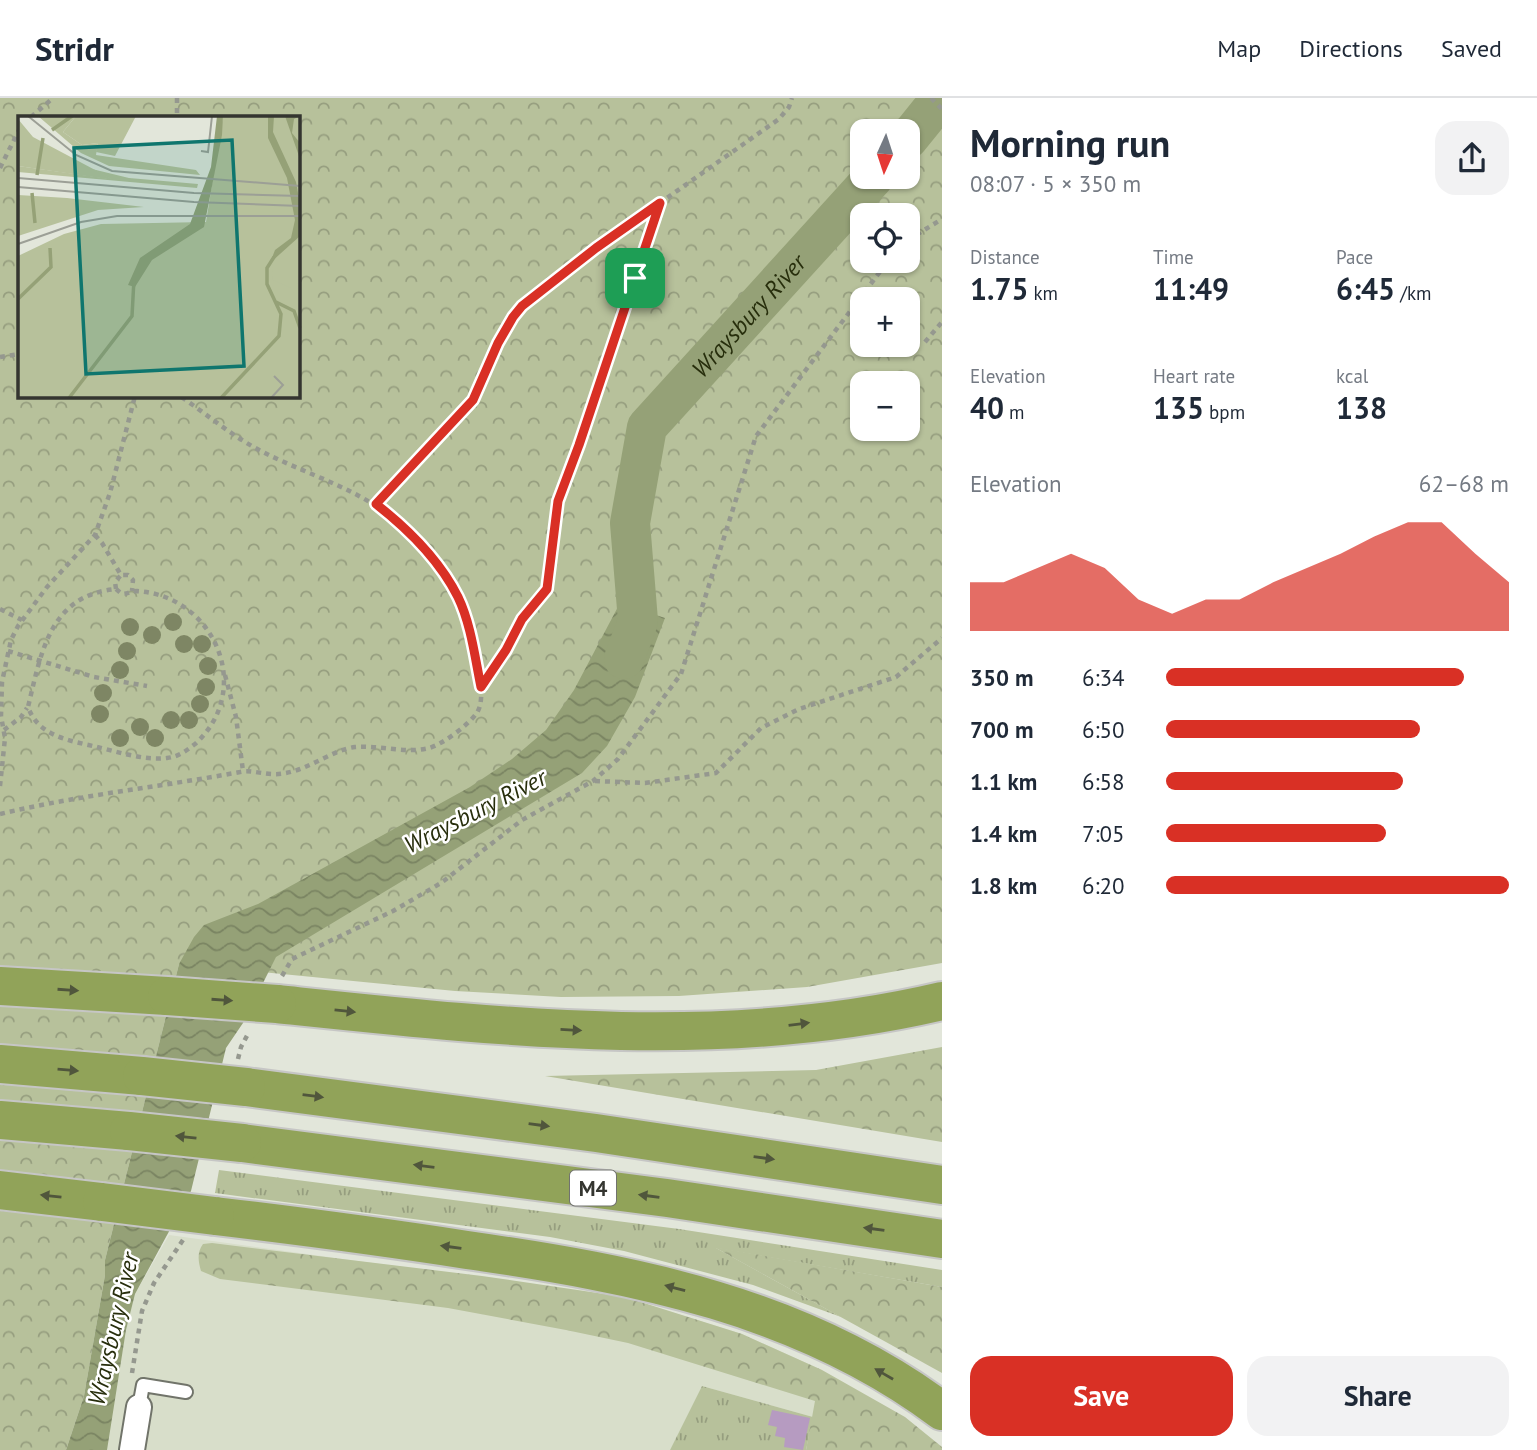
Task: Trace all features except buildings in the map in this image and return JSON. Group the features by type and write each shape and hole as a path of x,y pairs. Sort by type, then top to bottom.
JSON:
{"highway":[{"path":"0,986 277,1004 490,1025 634,1033 797,1024 870,1015 942,1001"},
{"path":"0,1064 246,1087 596,1133 942,1185"},
{"name":"M4","path":"0,1120 242,1143 667,1198 942,1239"},
{"path":"0,1190 543,1261 668,1286 746,1309 833,1345 942,1411"}],"street":[{"path":"132,1450 139,1407"}],"lane":[{"path":"139,1407 143,1385 186,1392"}],"path":[{"path":"32,116 53,98"},
{"path":"177,98 177,116"},
{"path":"376,504 473,400 498,343 522,306 596,248 779,119 789,107 792,98"},
{"path":"931,98 942,109"},
{"path":"0,168 18,131"},
{"path":"481,687 506,650 522,619 547,589 558,501 660,203"},
{"path":"920,233 942,219"},
{"path":"292,959 393,911 441,883 522,820 593,781 618,759 681,674 756,436 879,273"},
{"path":"925,342 942,322"},
{"path":"0,357 18,354"},
{"path":"0,786 5,738 1,716 2,682 11,640 22,620 47,587 95,535 110,494 135,397"},
{"path":"0,814 69,800 216,778 243,771 270,776 289,773 352,747 406,751 431,748 465,726 478,712 481,687 470,634 459,599 440,568 401,524 376,504 262,451 181,397"},
{"path":"95,535 121,575"},
{"path":"116,589 115,582 121,575 128,575 134,580 132,590"},
{"path":"3,731 22,717 28,707 48,635 62,613 86,597 100,592 116,589 124,594 132,590 158,595 197,618 212,634 236,717 243,771"},
{"path":"0,609 22,620"},
{"path":"593,781 645,783 716,773 761,728 799,709 896,677 942,638"},
{"path":"8,652 94,677 147,687"},
{"path":"28,707 40,728 66,740 149,758 167,758 186,751 202,737 214,719 222,698 223,669"}],"shaded area":[{"path":"169,1235 626,1298 742,1334 822,1370 813,1417 702,1386 670,1450 106,1450 126,1330 135,1294"}],"green space":[{"path":"0,98 942,98 942,963 807,987 679,996 561,997 455,991 179,964 105,1260 105,1275 84,1396 66,1450 0,1450"},
{"path":"942,1047 942,1142 545,1076 816,1070"},
{"path":"219,1170 679,1229 942,1270 942,1287 716,1248 841,1317 753,1285 624,1251 550,1237 215,1193"},
{"path":"203,1244 482,1276 625,1297 742,1334 822,1370 905,1417 942,1447 942,1450 806,1450 815,1401 628,1343 566,1330 448,1308 220,1279 201,1271 200,1267 201,1247"},
{"path":"714,1247 942,1287 942,1373"},
{"path":"702,1386 813,1417 806,1450 670,1450"}],"water":[{"path":"620,603 665,618 635,697 607,746 582,773 276,957 243,1023 226,1048 191,1191 135,1294 126,1330 107,1450 66,1450 84,1396 105,1275 105,1260 179,964 194,937 204,925 258,904 470,787 512,759 546,730 574,690"}],"waterway":[{"name":"Wraysbury River","path":"920,124 941,98"},
{"name":"Wraysbury River","path":"624,659 638,621 630,523 647,427 863,189"}],"route":[{"path":"660,203 635,278 558,501 547,589 522,619 506,650 481,687 470,634 459,599 440,568 401,524 376,504 473,400 498,343 522,306 596,248 660,203"}]}
